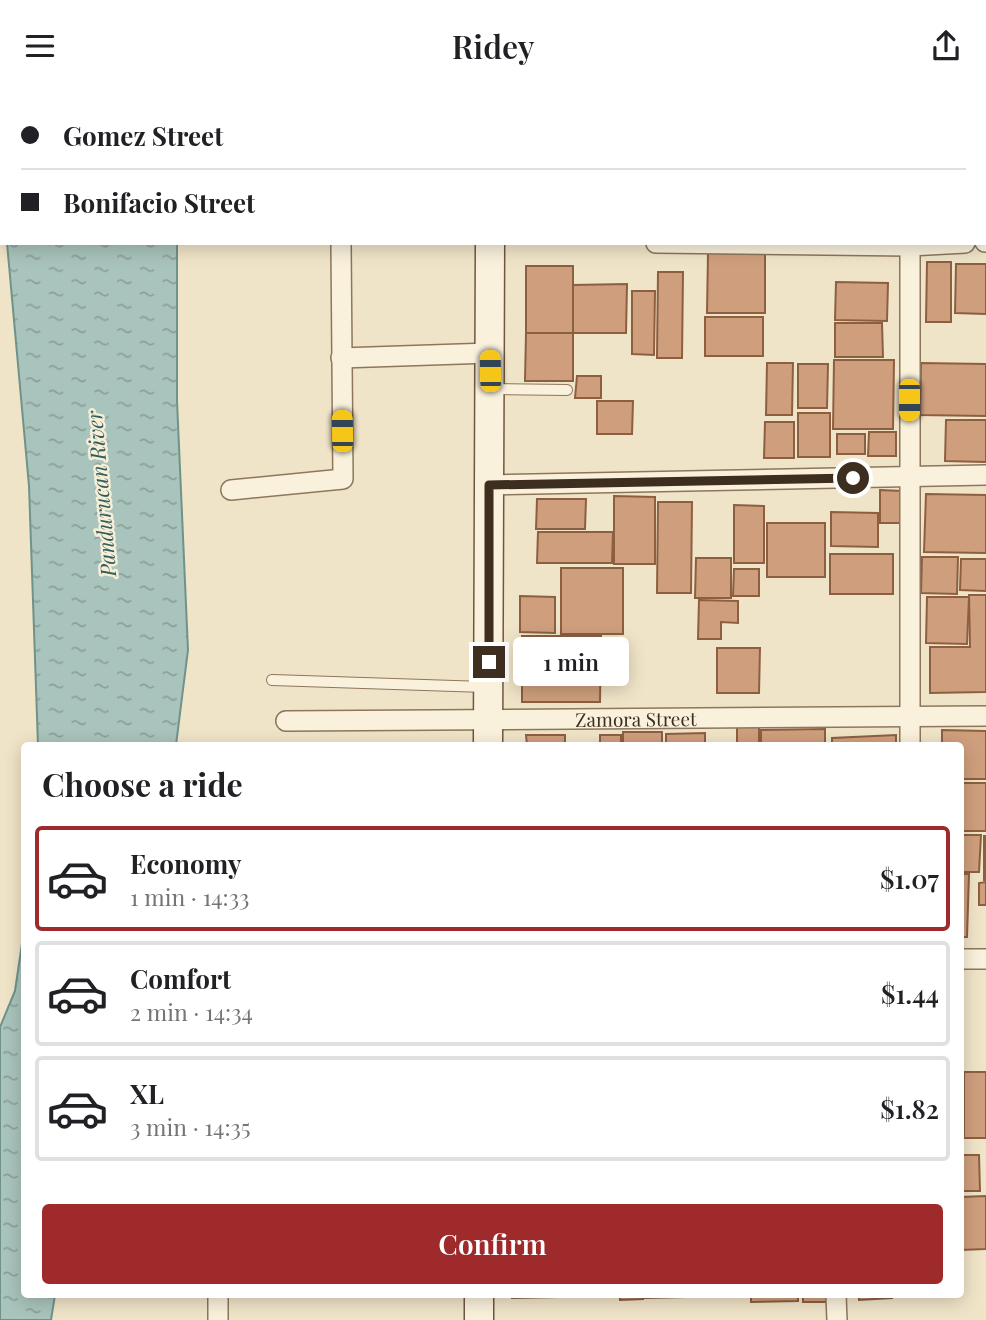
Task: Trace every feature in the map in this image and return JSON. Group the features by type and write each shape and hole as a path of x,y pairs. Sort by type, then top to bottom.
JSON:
{"street":[{"path":"231,490 343,479 341,245"},
{"path":"489,733 490,245"},
{"path":"910,245 910,742"},
{"path":"341,358 489,353"},
{"path":"489,485 986,475"},
{"name":"Zamora Street","path":"285,721 489,733 986,716"},
{"path":"964,959 986,959"},
{"path":"218,1298 218,1320"},
{"path":"479,1298 479,1320"},
{"path":"836,1298 837,1320"}],"lane":[{"path":"490,389 567,390"},
{"path":"272,681 489,687"}],"water":[{"name":"Pandurucan River","path":"7,245 177,245 177,401 188,650 176,742 38,742 29,486"},
{"path":"21,950 21,1298 55,1298 51,1320 0,1320 0,1027 15,991"}],"building":[{"path":"708,253 765,253 765,313 707,313"},
{"path":"927,262 951,262 951,322 926,322"},
{"path":"956,264 986,264 986,314 955,313"},
{"path":"526,266 573,266 573,333 526,333"},
{"path":"658,272 683,272 682,358 657,358"},
{"path":"836,282 888,283 887,321 835,320"},
{"path":"627,284 626,333 573,333 573,285"},
{"path":"632,291 655,291 654,355 632,354"},
{"path":"705,317 763,317 763,356 705,356"},
{"path":"835,323 882,323 883,357 835,357"},
{"path":"526,333 573,333 573,381 525,381"},
{"path":"834,360 894,360 893,429 833,429"},
{"path":"767,363 793,363 792,415 766,415"},
{"path":"921,363 986,364 986,416 920,415"},
{"path":"798,364 828,364 827,408 798,408"},
{"path":"577,376 601,376 601,398 575,398"},
{"path":"597,401 633,401 632,434 597,434"},
{"path":"798,413 830,413 830,457 798,457"},
{"path":"946,420 986,420 986,462 945,461"},
{"path":"765,422 794,422 794,458 764,458"},
{"path":"869,432 896,432 896,456 868,456"},
{"path":"837,434 865,434 865,454 837,454"},
{"path":"880,490 902,491 901,523 880,523"},
{"path":"926,494 986,495 986,553 924,552"},
{"path":"614,496 655,497 655,564 614,564"},
{"path":"537,499 586,499 585,529 536,529"},
{"path":"658,502 692,502 691,593 657,593"},
{"path":"734,505 764,506 764,563 734,563"},
{"path":"831,512 878,513 878,547 831,546"},
{"path":"767,523 825,523 825,577 767,577"},
{"path":"538,532 613,532 612,563 537,563"},
{"path":"830,554 893,554 893,594 830,594"},
{"path":"922,557 958,557 957,594 921,593"},
{"path":"696,558 731,558 731,598 695,598"},
{"path":"961,559 986,559 986,591 960,590"},
{"path":"561,568 623,568 623,634 561,634"},
{"path":"734,569 759,569 759,596 733,596"},
{"path":"969,595 986,595 986,692 930,693 930,647 970,647"},
{"path":"520,596 555,597 555,633 520,632"},
{"path":"927,597 969,597 967,644 926,643"},
{"path":"699,600 738,601 738,623 721,622 721,639 698,639"},
{"path":"522,636 601,636 600,702 522,702"},
{"path":"717,648 760,648 759,693 717,693"},
{"path":"737,725 759,725 759,742 737,742"},
{"path":"825,729 825,742 761,742 761,730"},
{"path":"942,730 986,731 986,779 964,779 964,742 942,742"},
{"path":"623,732 662,732 662,742 623,742"},
{"path":"705,733 705,742 666,742 666,734"},
{"path":"526,735 565,735 565,742 527,742"},
{"path":"600,735 621,735 621,742 600,742"},
{"path":"896,735 896,742 832,742 832,738"},
{"path":"964,783 986,783 986,831 964,831"},
{"path":"964,835 981,835 979,872 964,872"},
{"path":"986,836 986,880 984,880"},
{"path":"964,874 969,874 967,937 964,937"},
{"path":"986,882 986,905 979,905 979,883"},
{"path":"964,1072 986,1072 986,1138 964,1138"},
{"path":"964,1155 979,1155 980,1191 964,1191"},
{"path":"986,1196 986,1249 964,1250 964,1197"},
{"path":"620,1298 643,1298 643,1299"},
{"path":"751,1298 798,1298 798,1301 751,1302"},
{"path":"803,1298 829,1298 829,1302 803,1302"},
{"path":"859,1298 892,1298 859,1300"}],"route":[{"path":"489,662 489,485 853,478"}]}
